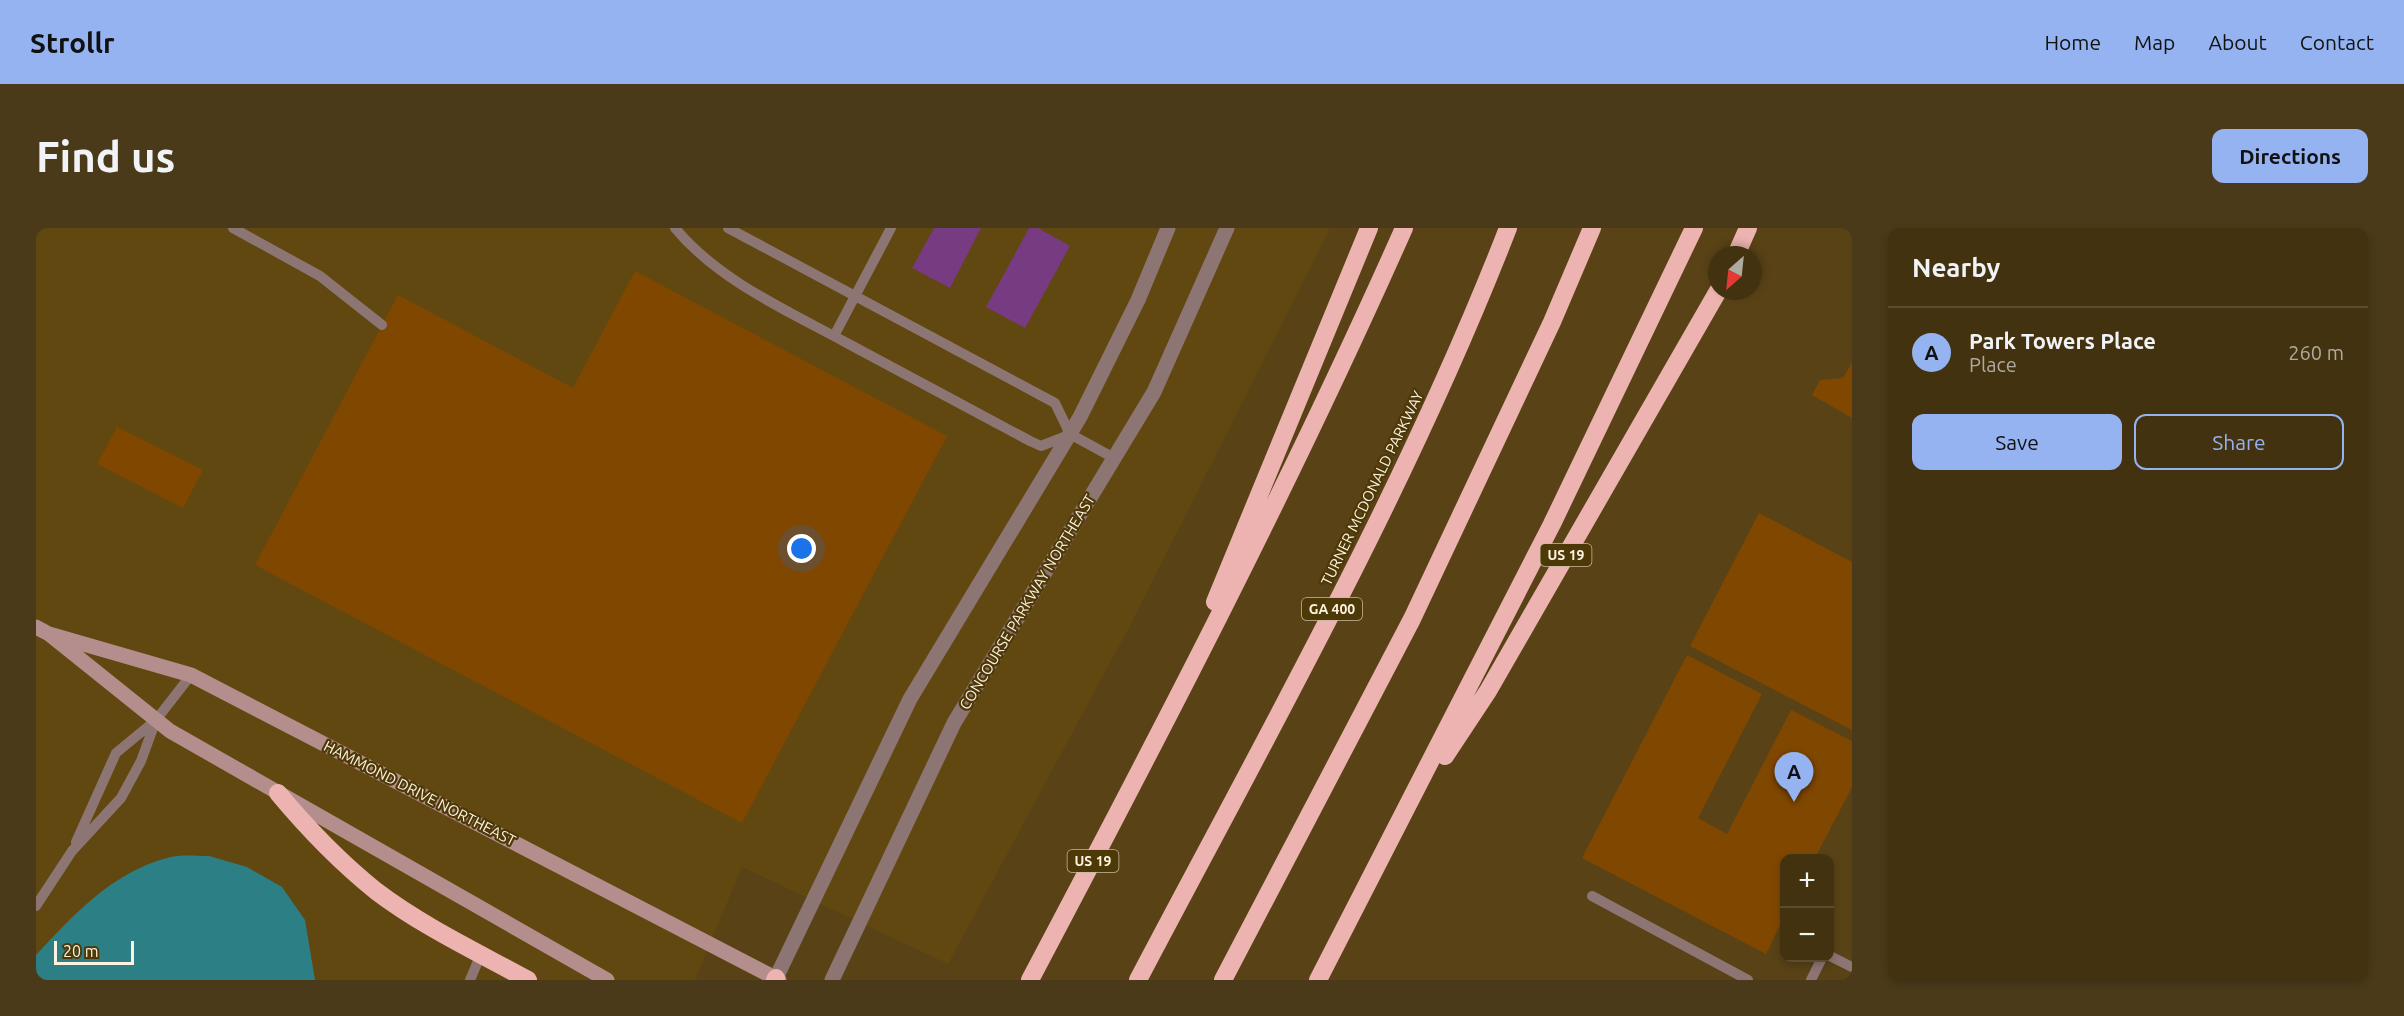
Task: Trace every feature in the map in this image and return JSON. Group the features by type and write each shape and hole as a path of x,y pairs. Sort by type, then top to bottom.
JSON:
{"highway":[{"path":"1156,742 1369,228"},
{"name":"US 19","path":"1030,980 1156,742 1288,481 1404,228"},
{"name":"TURNER MCDONALD PARKWAY","path":"1138,980 1378,517 1440,390 1508,228"},
{"path":"1223,980 1412,619 1552,322 1592,228"},
{"path":"1405,814 1552,524 1694,228"},
{"path":"1740,246 1748,228"},
{"name":"US 19","path":"1318,980 1405,814 1488,691 1713,300"},
{"path":"278,794 312,832 377,891 408,913 528,980"}],"main road":[{"name":"HAMMOND DRIVE NORTHEAST","path":"43,630 191,675 777,979"},
{"name":"HAMMOND DRIVE NORTHEAST","path":"43,630 170,731 607,980"}],"street":[{"path":"777,979 910,699 1070,434 1138,300 1168,228"},
{"name":"CONCOURSE PARKWAY NORTHEAST","path":"832,980 954,723 1154,393 1227,228"}],"lane":[{"path":"232,228 320,276 382,325"},
{"path":"675,228 688,244 723,273 834,336 1041,446 1070,434"},
{"path":"728,228 1055,403 1070,434 1114,458"},
{"path":"834,336 891,228"},
{"path":"36,906 72,851 116,753 156,720 191,675"},
{"path":"72,851 121,798 141,761 156,720"},
{"path":"1592,896 1748,980"},
{"path":"470,980 482,954"},
{"path":"1834,958 1852,967"},
{"path":"1811,980 1820,962"}],"shaded area":[{"path":"36,228 1330,228 1132,622 948,964 742,867 695,980 36,980"},
{"path":"934,228 981,228 950,288 912,268"},
{"path":"1029,228 1038,228 1070,246 1025,328 986,307"}],"water":[{"path":"209,856 247,867 282,887 305,920 315,980 36,980 36,955 79,910 112,884 129,873 167,858"}],"building":[{"path":"635,271 947,436 742,823 255,565 398,295 573,388"},
{"path":"1852,362 1852,418 1812,395 1820,380 1843,378"},
{"path":"117,427 203,470 183,508 97,464"},
{"path":"1759,513 1852,562 1852,730 1690,646"},
{"path":"1687,655 1762,694 1698,818 1727,834 1791,710 1852,741 1852,787 1817,854 1780,854 1780,925 1766,954 1582,858"}],"place":[{"name":"Park Towers Place","path":"1794,802"}]}
